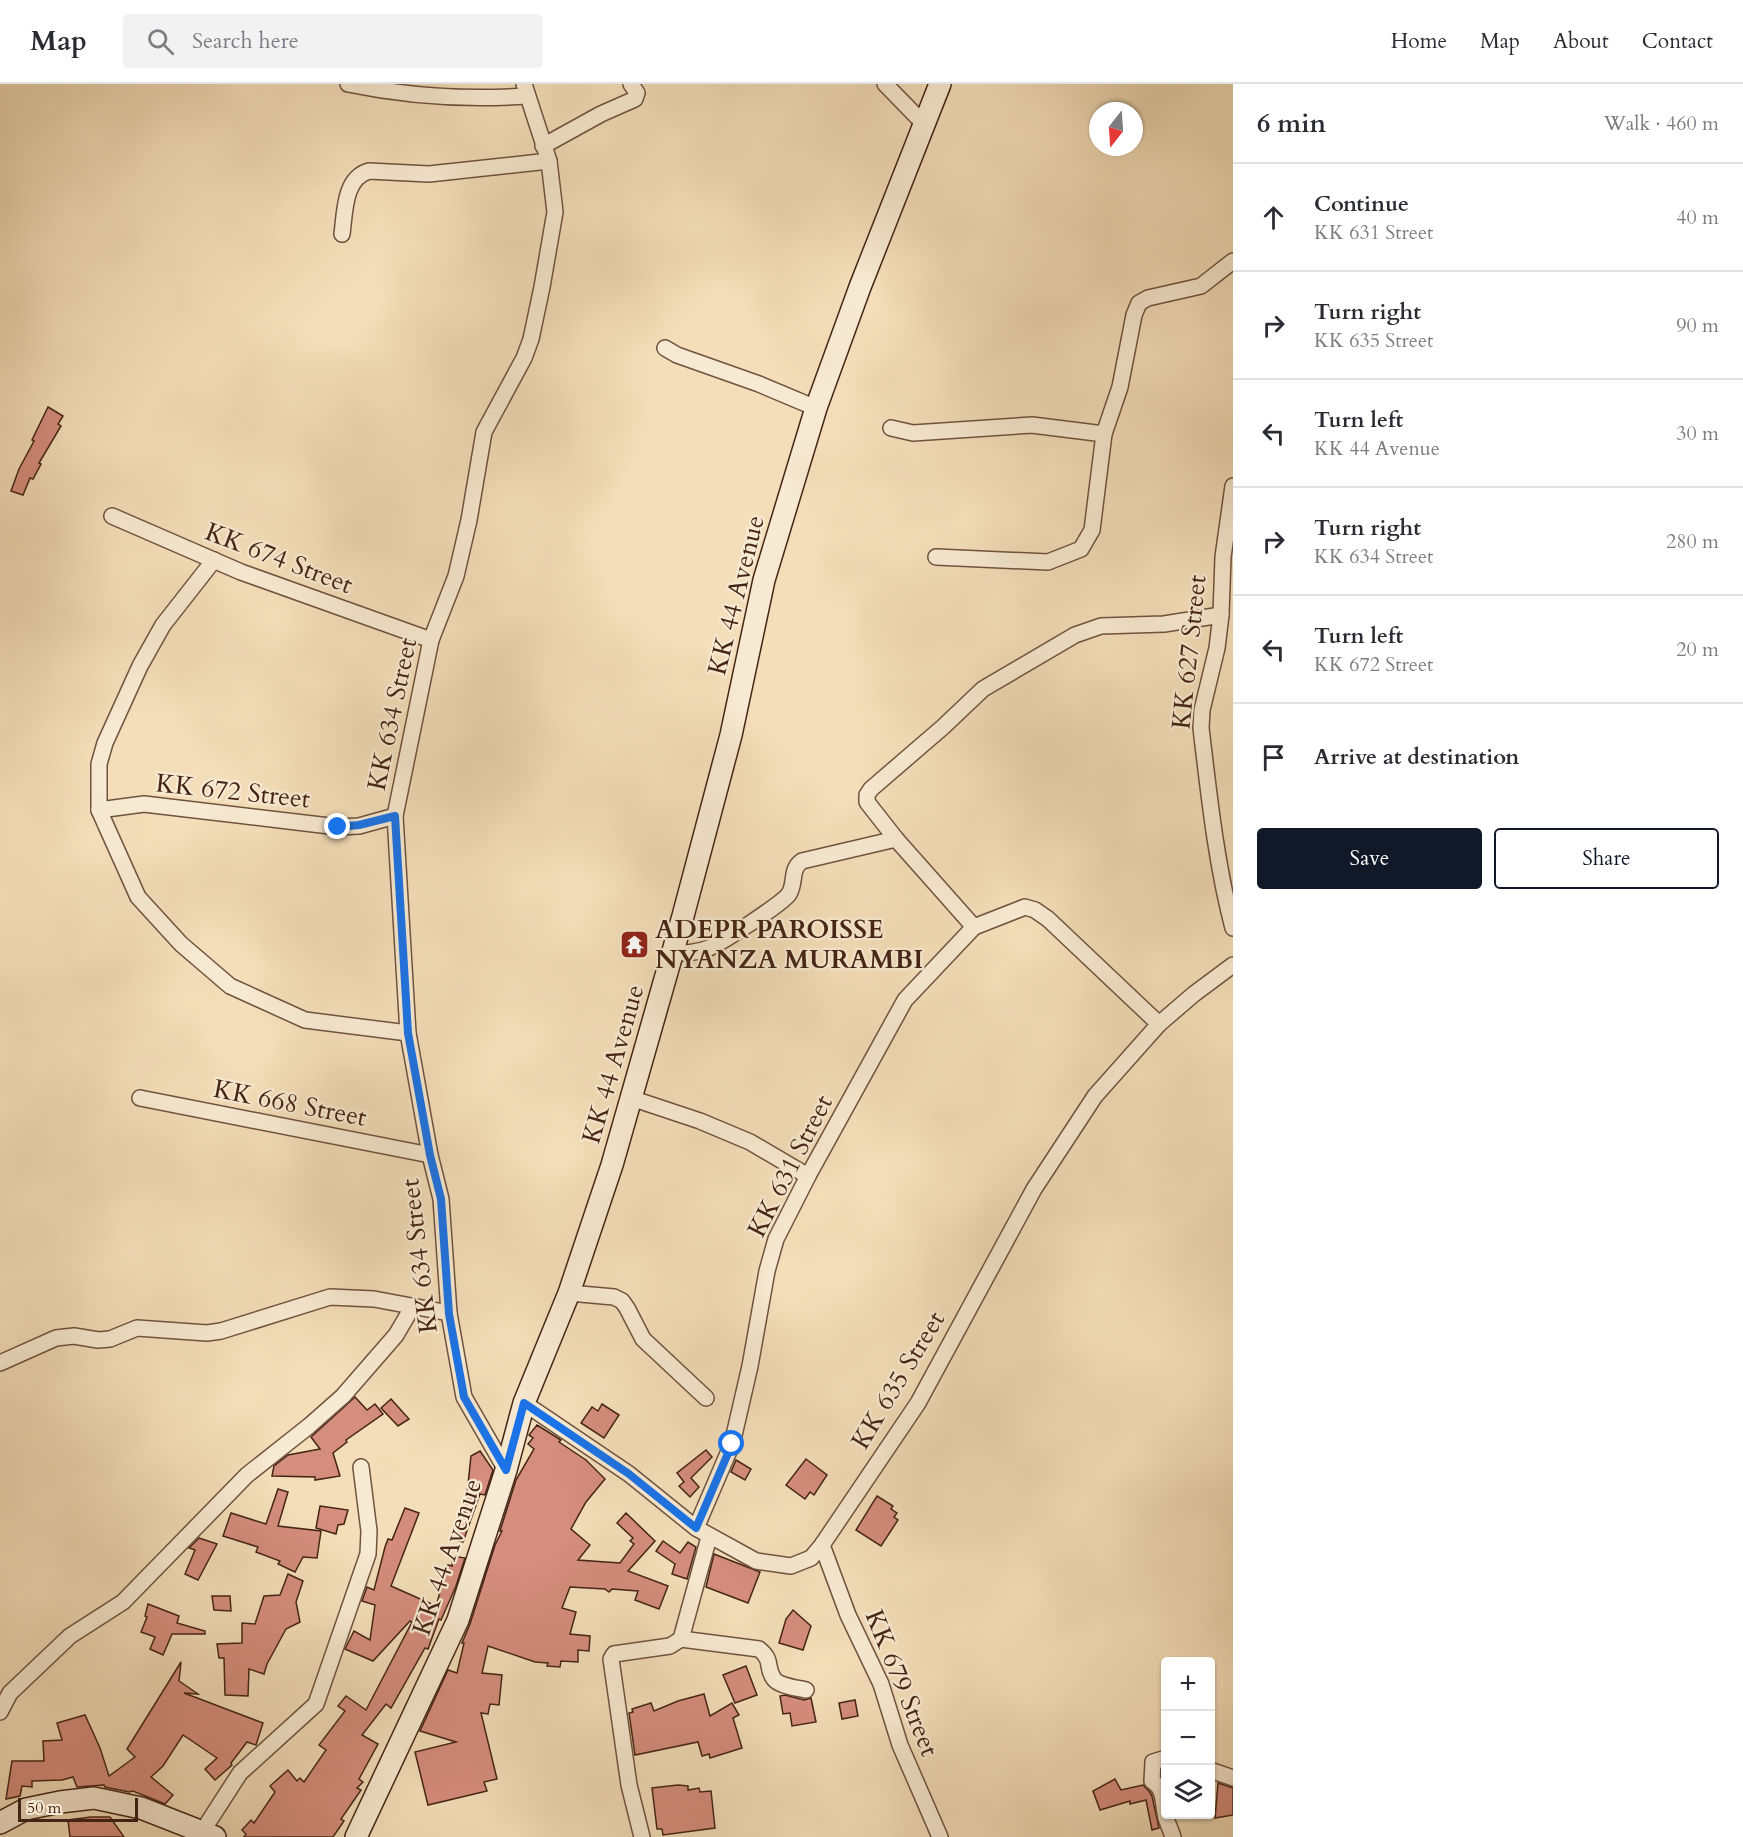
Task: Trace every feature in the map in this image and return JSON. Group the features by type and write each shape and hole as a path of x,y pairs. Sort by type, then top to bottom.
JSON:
{"main road":[{"name":"KK 44 Avenue","path":"356,1837 458,1620 506,1470 524,1403 569,1293 612,1164 731,735 765,580 816,408 860,287 940,84"},
{"path":"0,1823 26,1809 94,1798 141,1809 208,1834"}],"street":[{"path":"348,84 435,95 499,98 525,90"},
{"path":"543,146 601,114 635,99 637,93 631,84"},
{"path":"885,84 924,124"},
{"name":"KK 634 Street","path":"506,1470 464,1397 449,1314 441,1199 430,1155 408,1033 395,816 431,640 456,576 469,520 484,432 524,358 531,339 542,287 555,212 549,161 525,90"},
{"path":"342,234 349,190 360,174 369,171 429,174 549,161"},
{"path":"936,557 1048,562 1081,549 1092,530 1104,434 1120,387 1134,315 1139,303 1148,298 1201,286 1233,261"},
{"path":"665,348 677,355 759,384 816,408"},
{"path":"891,428 913,433 1032,425 1104,434"},
{"name":"KK 627 Street","path":"1233,486 1223,557 1221,615 1217,648 1202,710 1201,728 1216,848 1233,928"},
{"name":"KK 674 Street","path":"112,516 283,588 431,640"},
{"path":"214,560 163,625 140,666 105,743 99,764 99,810 138,897 181,944 231,986 305,1020 408,1033"},
{"path":"975,927 896,839 867,802 867,795 871,789 943,727 982,689 1075,635 1101,626 1164,624 1221,615"},
{"name":"KK 672 Street","path":"99,810 144,804 338,827 359,825 395,816"},
{"path":"672,953 707,949 773,906 790,891 796,866 802,861 896,839"},
{"name":"KK 631 Street","path":"681,1639 703,1533 732,1444 750,1366 767,1271 776,1239 905,1000 975,927 1025,907 1035,910 1048,919 1159,1024"},
{"name":"KK 635 Street","path":"524,1403 629,1474 703,1533 756,1561 791,1566 811,1558 918,1403 1034,1189 1095,1095 1159,1024 1194,994 1233,966"},
{"name":"KK 668 Street","path":"140,1098 430,1155"},
{"path":"631,1098 700,1121 750,1142 808,1176"},
{"path":"569,1293 614,1297 622,1301 643,1339 706,1398"},
{"path":"0,1363 56,1338 74,1336 98,1340 110,1339 137,1328 207,1333 221,1331 330,1297 374,1299 449,1314"},
{"path":"0,1712 10,1693 70,1636 123,1602 247,1474 309,1426 343,1396 396,1335 413,1306"},
{"path":"208,1834 240,1773 316,1704 368,1554 369,1531 361,1467"},
{"name":"KK 679 Street","path":"822,1545 848,1615 881,1684 900,1745 940,1837"},
{"path":"642,1837 629,1785 611,1659 614,1654 670,1646 681,1639 759,1649 768,1656 773,1678 806,1690"},
{"path":"1161,1760 1153,1762 1152,1781 1159,1785 1164,1797 1165,1816 1173,1837"},
{"path":"1215,1772 1233,1778"}],"building":[{"path":"48,407 63,416 58,424 61,426 39,463 41,464 33,479 30,478 23,495 11,491 19,469"},
{"path":"355,1397 367,1410 375,1404 383,1414 346,1440 347,1442 333,1453 340,1476 315,1480 315,1477 272,1476 274,1466 288,1455 320,1449 311,1437"},
{"path":"391,1399 409,1419 398,1426 381,1408"},
{"path":"602,1404 619,1415 604,1438 581,1423 592,1407 598,1411"},
{"path":"537,1425 561,1440 559,1442 586,1460 605,1479 586,1502 571,1529 590,1545 578,1560 620,1563 634,1544 630,1541 633,1538 617,1523 626,1513 655,1541 628,1571 668,1586 659,1609 635,1600 638,1591 612,1589 609,1592 605,1589 570,1587 562,1608 576,1612 570,1634 590,1636 589,1651 578,1650 578,1662 561,1661 560,1667 547,1666 548,1663 535,1662 488,1646 482,1673 502,1675 499,1705 490,1704 488,1714 481,1713 497,1779 484,1782 487,1791 428,1805 415,1752 456,1742 420,1731 448,1670 457,1673 464,1643 462,1643 495,1545 502,1531 500,1531 516,1480 534,1449 528,1444 533,1438 529,1435"},
{"path":"706,1450 712,1457 691,1478 699,1487 690,1497 679,1486 684,1482 677,1473"},
{"path":"480,1451 493,1470 485,1495 480,1494 463,1542 452,1539 461,1511 465,1513 471,1456"},
{"path":"806,1459 827,1475 814,1495 810,1492 805,1499 786,1485"},
{"path":"736,1460 751,1469 745,1480 731,1472"},
{"path":"278,1489 288,1492 278,1526 321,1531 317,1558 303,1557 295,1572 278,1564 280,1561 256,1552 258,1547 223,1536 231,1513 266,1524"},
{"path":"877,1496 893,1506 891,1509 897,1513 894,1517 898,1520 881,1546 856,1530"},
{"path":"320,1506 348,1510 344,1524 338,1525 336,1534 316,1528"},
{"path":"405,1508 419,1513 391,1586 436,1606 448,1565 452,1566 453,1556 465,1558 456,1586 441,1620 439,1619 428,1649 425,1648 391,1708 386,1704 362,1735 378,1744 359,1779 363,1782 357,1788 361,1790 341,1819 344,1821 333,1837 244,1837 246,1834 242,1830 251,1820 254,1823 275,1792 270,1786 288,1770 297,1781 300,1778 304,1782 326,1750 319,1745 345,1711 338,1706 346,1696 366,1710 412,1622 410,1621 373,1661 345,1649 354,1631 370,1640 375,1605 362,1601 367,1587 374,1590 388,1539 392,1540"},
{"path":"199,1538 217,1544 198,1580 185,1574 195,1550 189,1548"},
{"path":"663,1541 680,1553 688,1542 696,1547 687,1579 672,1574 675,1564 656,1551"},
{"path":"714,1554 760,1572 748,1603 706,1587"},
{"path":"288,1574 303,1581 296,1602 300,1622 286,1629 264,1674 249,1669 248,1696 225,1695 224,1658 219,1658 217,1644 242,1643 242,1623 255,1624 264,1596 280,1595"},
{"path":"212,1596 230,1596 231,1611 214,1610"},
{"path":"148,1604 179,1616 177,1623 205,1631 205,1634 172,1634 163,1655 150,1649 155,1637 141,1632 147,1617 145,1616"},
{"path":"793,1610 811,1626 803,1650 779,1643 786,1619"},
{"path":"181,1662 179,1681 198,1694 184,1693 263,1723 256,1745 247,1742 231,1763 232,1765 215,1780 205,1769 217,1758 183,1735 163,1766 151,1777 173,1795 165,1804 133,1791 104,1785 77,1787 73,1777 62,1780 32,1781 32,1787 22,1786 20,1796 6,1799 12,1761 44,1761 43,1741 62,1740 57,1723 85,1715 100,1748 109,1776 135,1757 127,1749"},
{"path":"746,1666 757,1695 735,1703 723,1675"},
{"path":"704,1694 710,1716 732,1703 739,1715 733,1718 742,1748 710,1758 709,1754 702,1756 698,1742 635,1755 629,1713 633,1712 632,1709 651,1703 654,1711"},
{"path":"785,1695 804,1700 811,1698 816,1722 792,1726 790,1713 783,1714 780,1696"},
{"path":"855,1700 858,1716 842,1719 839,1703"},
{"path":"1115,1779 1121,1790 1143,1785 1149,1791 1159,1828 1152,1830 1146,1800 1130,1804 1130,1801 1100,1810 1093,1791"},
{"path":"1218,1783 1233,1788 1233,1815 1215,1818"},
{"path":"688,1786 688,1790 699,1788 700,1792 711,1791 715,1828 663,1835 662,1829 657,1829 652,1788"},
{"path":"110,1817 124,1837 70,1837 68,1820"}],"place":[{"name":"ADEPR PAROISSE NYANZA MURAMBI","path":"634,944"}],"route":[{"path":"338,827 359,825 395,816 408,1033 430,1155 441,1199 449,1314 464,1397 506,1470 524,1403 629,1474 696,1528 732,1444"}]}
